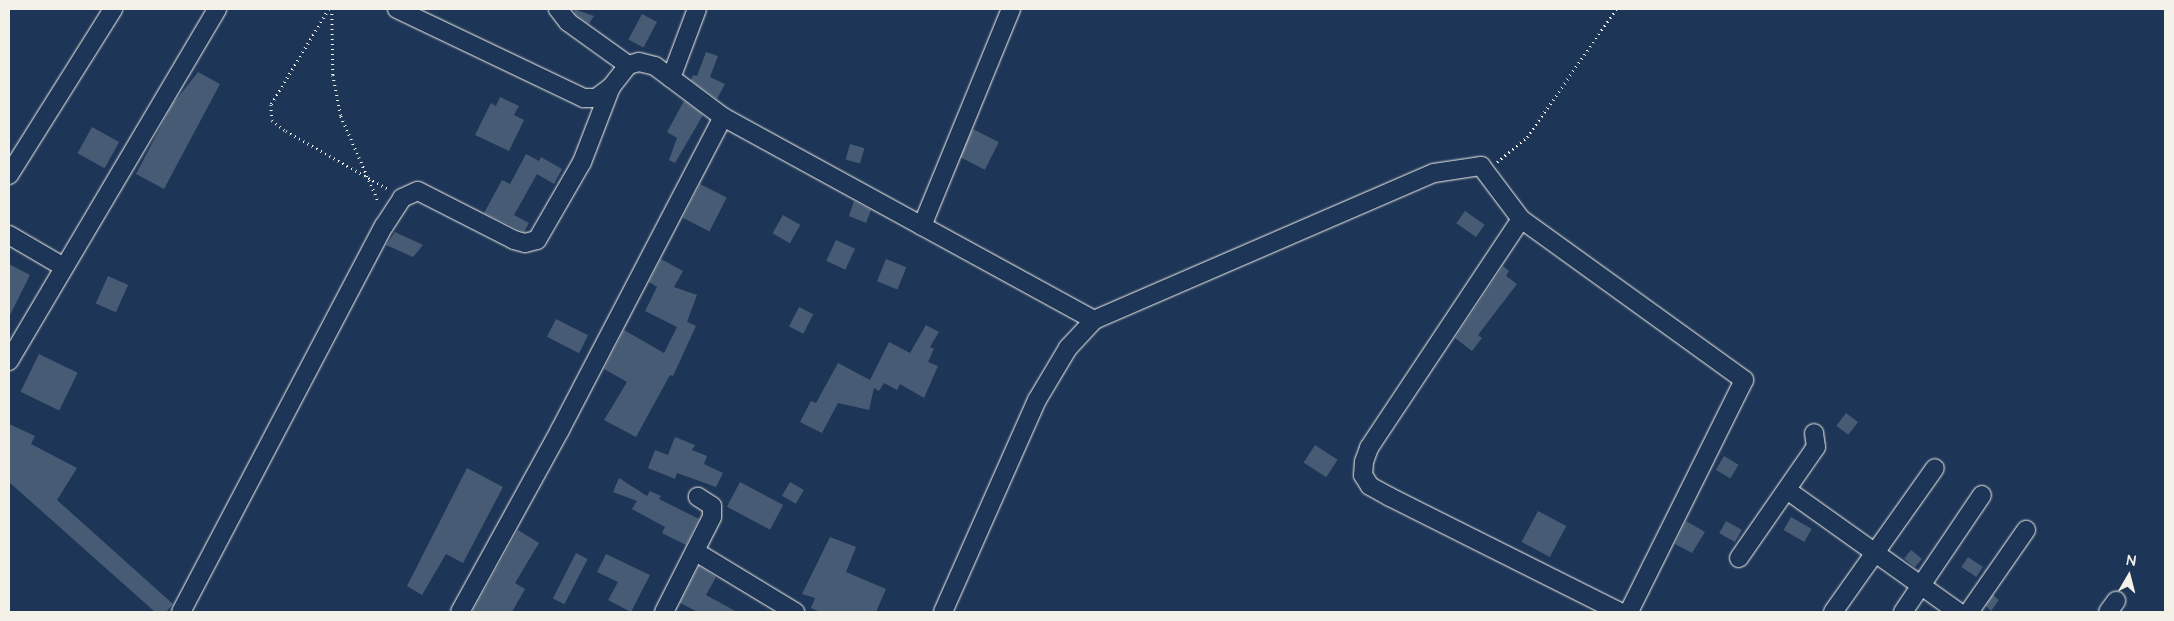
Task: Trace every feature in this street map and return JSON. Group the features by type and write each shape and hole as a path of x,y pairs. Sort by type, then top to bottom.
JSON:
{"street":[{"path":"9,175 113,9"},
{"path":"9,361 13,342 62,266 217,9"},
{"path":"396,9 584,98 596,98 611,87 628,65 639,62 655,66 723,117 1094,320"},
{"path":"558,9 568,22 628,65"},
{"path":"671,78 697,9"},
{"path":"922,226 1011,9"},
{"path":"181,612 384,226 402,198 418,191 514,240 525,243 537,240 582,162 611,87"},
{"path":"460,612 560,430 723,117"},
{"path":"943,612 1038,400 1068,348 1094,320 1434,173 1481,166 1520,220 1744,380 1629,612"},
{"path":"1520,220 1369,448 1364,462 1363,475 1370,486 1390,497 1620,612"},
{"path":"9,235 62,266"},
{"path":"1739,558 1816,447 1814,433"},
{"path":"1833,612 1876,554 1935,468"},
{"path":"1787,490 1958,612"},
{"path":"1903,612 1919,584 1982,495"},
{"path":"664,612 696,552 712,517 712,506 698,497"},
{"path":"1969,612 2026,530"},
{"path":"696,552 795,612"}],"path":[{"path":"331,9 333,76 341,116 369,177 384,226"},
{"path":"331,9 271,105 272,120 286,131 369,177 402,198"},
{"path":"1481,166 1500,161 1527,137 1616,9"}],"building":[{"path":"574,9 594,16 589,24 575,14"},
{"path":"642,14 657,22 643,48 628,40"},
{"path":"706,52 718,56 710,77 725,84 717,99 691,80 693,75 697,76"},
{"path":"198,72 220,84 164,189 136,174 172,105"},
{"path":"500,97 519,106 514,115 524,120 509,151 475,135 491,103 496,106"},
{"path":"684,101 703,115 675,163 669,160 677,138 667,132"},
{"path":"92,127 119,142 105,168 77,153"},
{"path":"973,129 999,142 985,170 959,157"},
{"path":"850,144 864,148 860,164 846,159"},
{"path":"526,154 539,161 541,157 562,169 554,184 537,174 514,215 529,223 524,232 484,213 502,180 510,184"},
{"path":"700,184 727,198 709,231 683,218"},
{"path":"854,201 871,210 866,223 849,216"},
{"path":"1465,211 1485,225 1476,237 1456,223"},
{"path":"783,215 800,225 790,243 772,233"},
{"path":"395,232 423,245 413,257 386,245"},
{"path":"836,240 855,249 845,270 826,261"},
{"path":"661,259 683,271 674,287 697,295 687,322 696,326 673,376 670,375 636,437 604,420 627,382 604,369 624,330 664,353 677,327 645,311 657,287 649,282"},
{"path":"886,259 906,267 897,289 877,281"},
{"path":"9,264 30,275 9,317"},
{"path":"1503,266 1509,271 1506,276 1517,284 1478,335 1482,338 1472,351 1455,338"},
{"path":"108,276 128,285 116,312 96,303"},
{"path":"799,307 813,314 803,334 789,327"},
{"path":"556,319 588,335 579,353 547,337"},
{"path":"926,325 939,332 930,347 934,349 928,362 938,366 924,398 900,384 897,390 884,383 879,391 874,388 869,410 838,403 822,433 800,422 811,401 816,403 838,363 870,380 889,342 910,353"},
{"path":"39,354 78,373 59,411 21,392"},
{"path":"1846,413 1858,422 1848,435 1836,426"},
{"path":"9,424 35,436 31,444 77,468 57,500 173,604 166,612 155,612 9,482"},
{"path":"675,437 695,445 692,450 707,456 704,464 723,473 716,487 677,473 675,479 648,468 655,450 668,455"},
{"path":"1315,445 1338,460 1326,477 1304,463"},
{"path":"1724,456 1739,465 1730,478 1716,470"},
{"path":"467,468 503,487 463,563 446,554 422,595 407,586"},
{"path":"619,478 647,496 650,491 661,496 659,499 699,519 686,545 662,533 665,527 632,509 637,501 613,492"},
{"path":"740,482 783,505 770,530 727,507"},
{"path":"790,482 804,490 796,504 782,496"},
{"path":"1538,511 1566,526 1550,557 1522,542"},
{"path":"1791,517 1812,529 1804,542 1784,530"},
{"path":"1686,521 1705,532 1692,553 1675,544"},
{"path":"1726,521 1742,530 1735,542 1719,533"},
{"path":"518,530 539,543 515,583 525,589 512,612 472,612"},
{"path":"830,537 856,547 846,572 886,589 876,612 820,612 811,608 815,598 802,594"},
{"path":"1911,550 1922,559 1915,567 1904,559"},
{"path":"576,553 588,559 564,604 553,598"},
{"path":"606,554 650,575 631,612 608,600 618,582 597,572"},
{"path":"1968,557 1983,567 1976,577 1961,567"},
{"path":"699,566 716,577 706,595 737,612 698,612 680,603"},
{"path":"1993,595 1999,600 1991,611 1986,606"}]}
